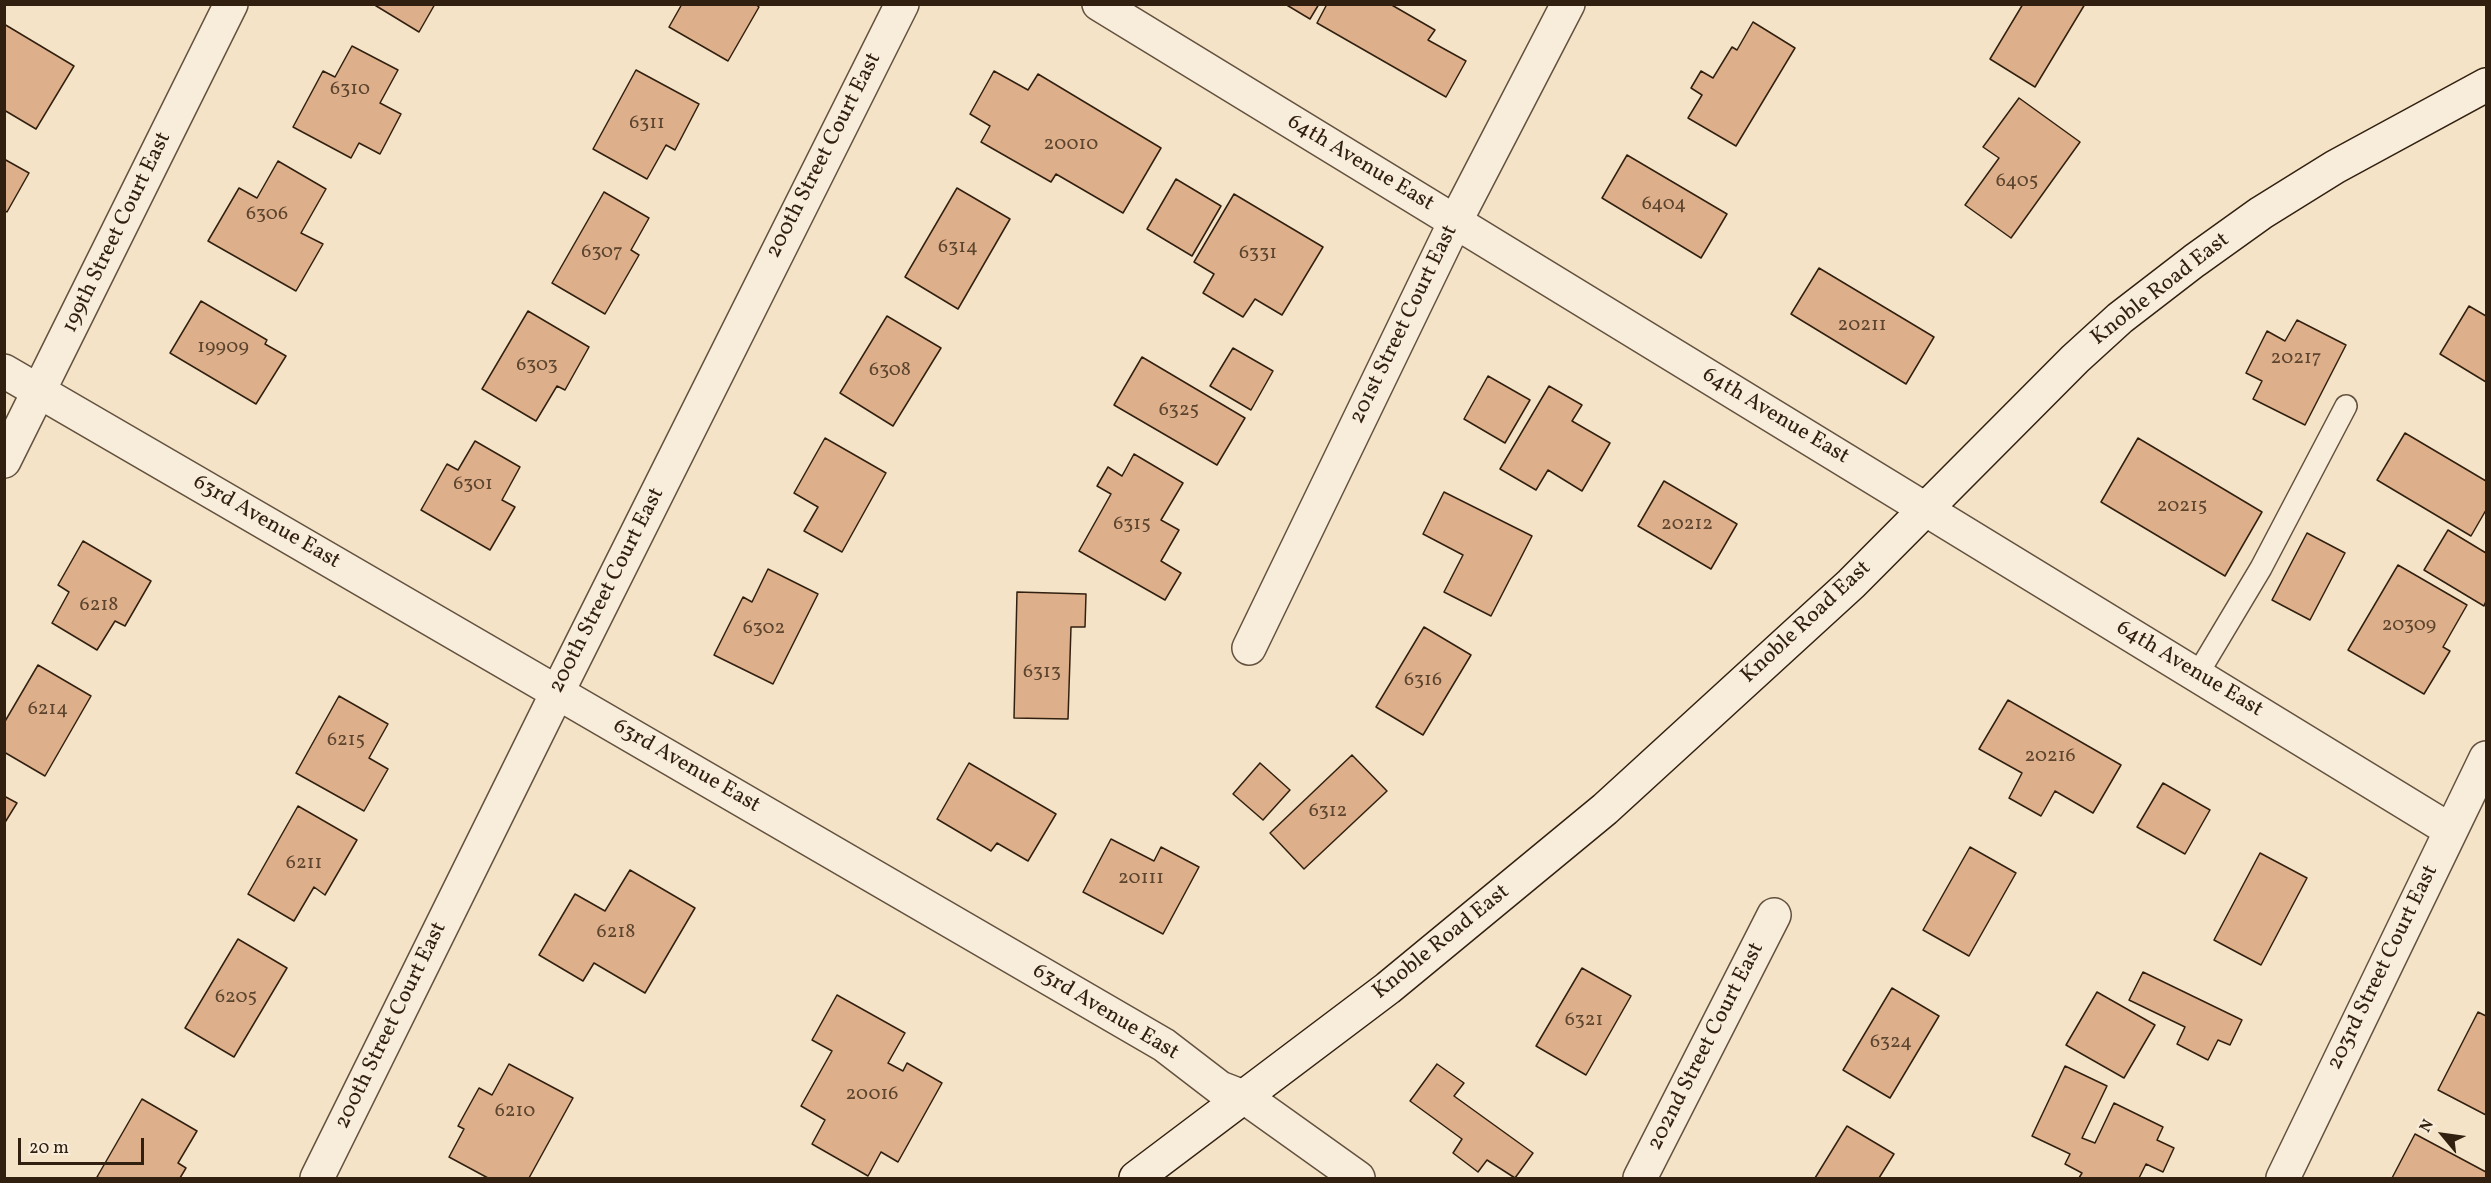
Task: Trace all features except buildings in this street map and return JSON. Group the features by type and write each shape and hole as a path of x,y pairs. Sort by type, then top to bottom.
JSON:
{"street":[{"name":"199th Street Court East","path":"4,461 231,4"},
{"name":"200th Street Court East","path":"317,1179 902,4"},
{"name":"64th Avenue East","path":"1099,4 2450,830"},
{"name":"201st Street Court East","path":"1249,648 1455,222 1568,4"},
{"name":"Knoble Road East","path":"1136,1179 1246,1098 1388,988 1605,809 1851,584 1924,508 2082,352 2120,318 2261,213 2335,167 2487,85"},
{"name":"63rd Avenue East","path":"4,371 1164,1045 1220,1088 1246,1098 1358,1179"},
{"name":"203rd Street Court East","path":"2283,1179 2450,830 2487,758"},
{"name":"202nd Street Court East","path":"1640,1179 1774,915"}],"lane":[{"path":"2197,675 2261,568 2346,406"}]}
